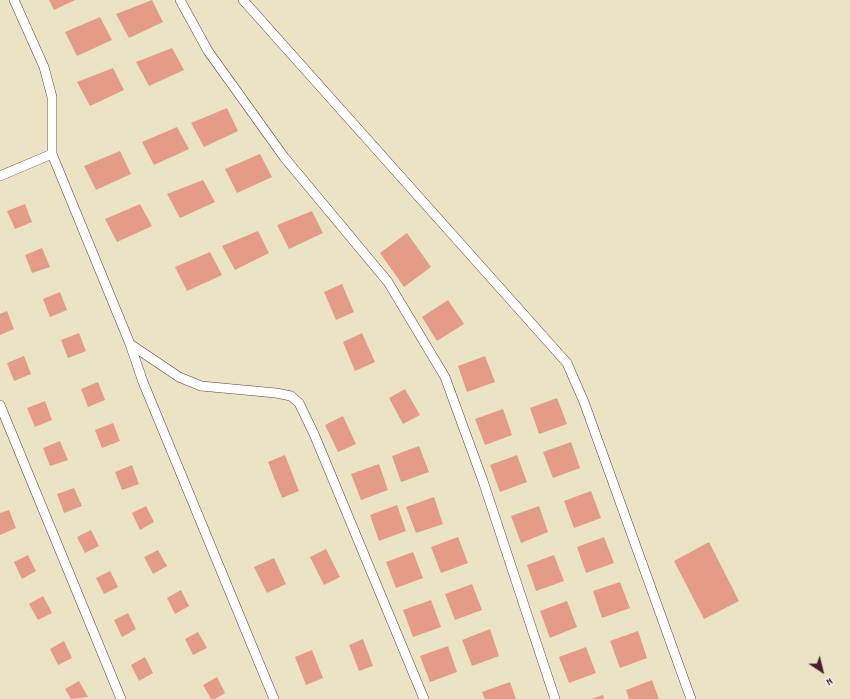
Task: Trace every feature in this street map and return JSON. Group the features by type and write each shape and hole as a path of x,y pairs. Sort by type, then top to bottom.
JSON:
{"lane":[{"path":"14,0 44,66 52,97 52,154 130,344 143,382 274,699"},
{"path":"180,0 208,51 284,156 388,282 445,377 485,488 555,699"},
{"path":"243,0 567,363 584,402 691,699"},
{"path":"0,176 52,154"},
{"path":"130,344 179,377 201,386 276,393 291,396 299,403 314,434 424,699"},
{"path":"0,405 121,699"}],"building":[{"path":"49,0 75,0 54,10"},
{"path":"152,0 163,22 129,38 116,14"},
{"path":"100,17 112,40 77,56 65,32"},
{"path":"172,48 184,70 149,86 136,62"},
{"path":"113,68 124,90 90,106 77,82"},
{"path":"227,108 238,131 204,147 191,123"},
{"path":"177,127 189,149 154,165 142,142"},
{"path":"120,151 131,174 96,190 84,166"},
{"path":"260,154 272,177 237,193 225,169"},
{"path":"203,180 215,202 180,218 167,194"},
{"path":"25,204 32,222 15,229 7,211"},
{"path":"140,204 152,226 117,242 105,219"},
{"path":"312,211 323,233 289,249 277,225"},
{"path":"258,231 269,253 235,270 222,246"},
{"path":"407,233 431,267 404,287 380,253"},
{"path":"42,248 50,267 32,273 25,255"},
{"path":"210,252 222,275 187,291 175,267"},
{"path":"342,284 354,312 336,320 324,292"},
{"path":"60,292 67,310 50,317 43,299"},
{"path":"448,300 464,324 437,341 422,317"},
{"path":"7,311 14,329 0,335 0,314"},
{"path":"79,333 86,351 68,358 61,340"},
{"path":"362,333 375,362 355,371 343,342"},
{"path":"24,356 31,374 14,381 7,363"},
{"path":"485,356 495,382 467,392 458,366"},
{"path":"98,382 105,400 88,407 81,389"},
{"path":"405,389 420,415 403,424 389,398"},
{"path":"557,398 567,424 539,434 530,408"},
{"path":"45,401 52,420 35,427 27,408"},
{"path":"503,409 512,435 485,445 475,419"},
{"path":"343,416 356,444 338,452 325,425"},
{"path":"113,423 120,441 102,448 95,430"},
{"path":"60,441 68,460 50,466 43,448"},
{"path":"571,442 580,468 553,478 543,452"},
{"path":"419,446 429,472 401,482 392,456"},
{"path":"285,455 299,491 282,498 268,462"},
{"path":"517,455 527,482 500,492 490,465"},
{"path":"379,464 388,490 361,500 351,474"},
{"path":"132,465 139,484 122,490 115,472"},
{"path":"74,488 82,506 64,513 57,494"},
{"path":"591,491 601,518 574,528 564,501"},
{"path":"434,497 443,524 416,533 406,507"},
{"path":"397,505 406,531 379,541 370,515"},
{"path":"146,506 154,522 140,530 132,513"},
{"path":"539,506 548,532 521,543 511,516"},
{"path":"9,510 16,528 0,535 0,513"},
{"path":"91,530 99,546 85,553 77,537"},
{"path":"458,537 468,563 441,573 431,547"},
{"path":"604,537 614,563 586,573 577,547"},
{"path":"709,542 739,601 704,619 674,561"},
{"path":"326,549 340,577 324,585 310,557"},
{"path":"158,550 167,566 153,574 144,557"},
{"path":"413,552 423,578 396,588 386,562"},
{"path":"28,555 36,571 22,579 14,562"},
{"path":"554,555 564,581 536,591 527,565"},
{"path":"274,558 286,584 267,593 254,567"},
{"path":"110,571 118,587 104,594 96,578"},
{"path":"620,582 630,608 602,618 593,591"},
{"path":"472,584 482,610 455,620 445,594"},
{"path":"181,590 189,606 175,614 167,598"},
{"path":"43,596 52,613 38,620 29,604"},
{"path":"431,600 441,627 413,637 403,610"},
{"path":"567,601 577,627 550,638 540,611"},
{"path":"128,613 136,629 122,637 114,620"},
{"path":"490,629 499,656 472,666 462,640"},
{"path":"638,631 647,658 620,668 610,641"},
{"path":"198,632 207,648 193,655 185,639"},
{"path":"363,639 373,666 359,671 349,645"},
{"path":"64,641 72,658 58,665 50,649"},
{"path":"448,646 457,672 430,682 420,656"},
{"path":"586,647 596,673 569,683 559,657"},
{"path":"312,650 323,678 306,685 295,657"},
{"path":"145,657 153,673 139,681 131,665"},
{"path":"217,677 225,693 215,699 211,699 203,685"},
{"path":"652,680 659,699 629,699 626,690"},
{"path":"79,681 88,697 71,699 65,689"},
{"path":"510,682 516,699 485,699 482,692"},
{"path":"603,695 604,699 591,699"}]}
